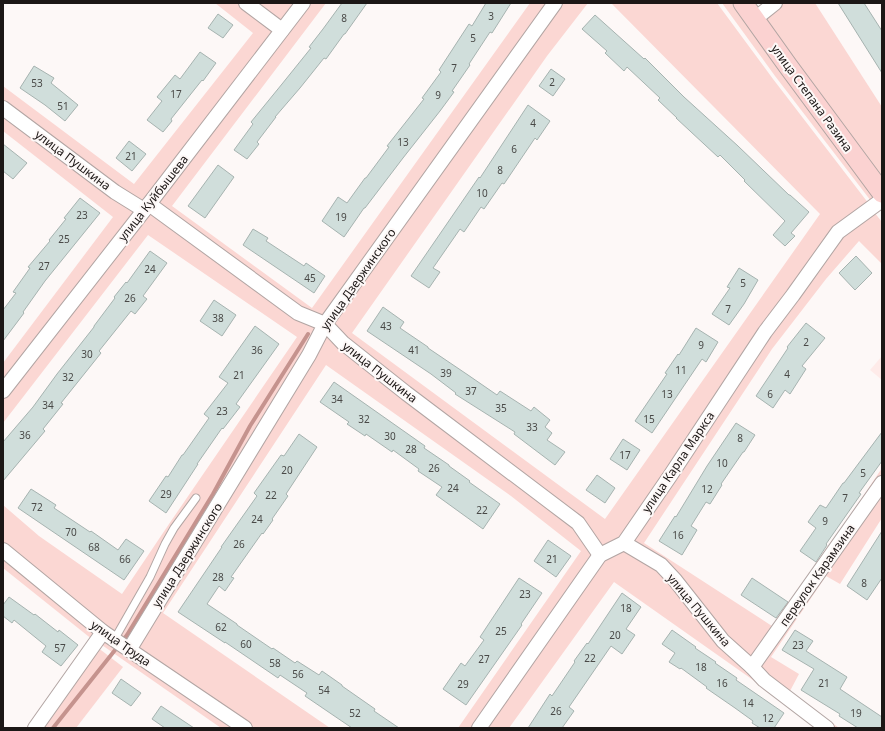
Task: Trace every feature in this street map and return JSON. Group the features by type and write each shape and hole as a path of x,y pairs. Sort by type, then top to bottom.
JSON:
{"main road":[{"name":"улица Степана Разина","path":"743,3 882,193"}],"street":[{"path":"246,3 282,30"},
{"name":"улица Куйбышева","path":"3,391 303,3"},
{"name":"улица Дзержинского","path":"128,650 309,355 325,324 555,3"},
{"path":"755,19 775,3"},
{"name":"улица Пушкина","path":"3,108 115,192 146,207 298,313 325,324 343,343 406,393 578,523 600,555"},
{"name":"улица Карла Маркса","path":"479,728 600,555 624,543 765,332 838,232 882,200"},
{"name":"переулок Карамзина","path":"752,668 882,483"},
{"name":"улица Пушкина","path":"624,543 661,565 675,580 723,642 764,680 827,728"},
{"name":"улица Труда","path":"3,550 103,632 245,728"},
{"path":"35,728 103,632"}],"lane":[{"path":"114,640 150,577 174,528 196,498"}],"shaded area":[{"path":"215,3 239,3 276,30 141,204 3,104 3,86 134,184 253,33"},
{"path":"253,3 296,3 281,24"},
{"path":"310,3 326,3 172,206 312,308 530,3 551,3 325,318 299,311 157,202"},
{"path":"559,3 588,3 547,56 352,333 605,519 820,214 611,3 717,3 869,204 836,230 621,539 605,547 599,546 331,326"},
{"path":"722,3 734,3 876,195 871,201 775,76"},
{"path":"779,3 815,3 882,107 882,183 763,19"},
{"path":"3,112 136,211 3,384 3,363 113,217 3,131"},
{"path":"149,212 318,326 318,330 127,642 120,637 120,633 167,545 196,496 148,575 117,631 113,633 3,544 3,505 39,536 122,594 297,337 148,235 3,423 3,399"},
{"path":"874,212 882,222 882,264 859,241 826,279 772,349 644,543 775,628 882,468 882,480 751,663 677,578 628,542 839,234"},
{"path":"327,331 576,525 593,557 475,728 458,728 581,551 511,496 326,365 163,613 330,728 255,728 137,648"},
{"path":"882,356 882,380 870,370"},
{"path":"882,488 882,518 840,584 826,576 771,657 799,674 790,691 839,728 831,728 766,678 759,662"},
{"path":"625,548 657,567 822,728 815,728 787,704 614,582 509,728 485,728 602,560"},
{"path":"3,558 96,633 93,640 3,568"},
{"path":"105,640 234,728 221,728 99,643"},
{"path":"97,647 123,667 76,728 40,728"}],"building":[{"path":"342,3 367,3 326,59 324,58 275,117 257,142 259,144 247,159 234,150 253,124 251,122 311,48 309,47"},
{"path":"486,3 511,3 492,33 490,32 469,64 470,65 452,91 454,92 364,208 344,237 322,221 338,197 347,203 366,178 389,147 387,146 424,99 422,98 441,72 439,70 469,24 472,26"},
{"path":"838,3 864,3 882,31 882,73"},
{"path":"218,14 233,25 223,38 208,28"},
{"path":"595,15 644,59 645,58 684,97 809,212 791,233 795,236 785,246 773,235 785,221 720,155 718,157 676,118 658,100 660,98 627,67 624,71 605,53 607,51 582,29"},
{"path":"200,52 216,63 171,119 172,121 163,132 147,120 162,101 157,97 175,75 180,79"},
{"path":"34,66 54,78 51,83 78,105 65,121 20,88"},
{"path":"551,69 565,79 553,96 539,86"},
{"path":"528,105 550,121 537,140 535,138 504,184 502,183 484,209 481,207 464,232 460,229 433,268 440,272 429,288 411,276 479,177 480,178"},
{"path":"129,141 146,154 132,171 116,158"},
{"path":"3,144 27,163 13,179 3,171"},
{"path":"218,165 234,177 205,218 188,206"},
{"path":"80,198 100,213 45,281 3,341 3,310 16,293 13,292 30,268 28,267 50,241 49,240 66,219 64,218"},
{"path":"253,229 268,238 266,241 304,266 306,263 325,276 314,293 243,245"},
{"path":"150,251 167,263 143,296 147,299 135,314 131,311 99,351 101,353 61,403 63,404 43,429 45,431 3,481 3,442 33,407"},
{"path":"856,256 872,273 855,290 839,273"},
{"path":"739,268 758,280 744,304 729,325 712,314 730,288 727,287"},
{"path":"214,300 236,315 222,336 200,321"},
{"path":"383,307 404,322 400,328 497,395 500,391 531,411 534,407 550,420 545,427 552,433 547,440 565,452 555,465 514,434 515,432 455,394 456,393 431,374 367,331"},
{"path":"806,323 825,338 802,366 806,369 790,394 785,390 773,408 756,396 788,348 787,347"},
{"path":"255,326 279,344 236,404 240,407 223,429 222,428 166,513 149,501 166,476 168,477 209,418 204,414 228,383 219,377"},
{"path":"696,328 718,342 706,362 702,359 652,433 635,421 667,374 665,373 678,354 679,355"},
{"path":"334,382 425,446 424,448 500,504 483,529 436,495 442,487 418,471 419,469 393,450 392,452 366,434 365,436 347,424 349,422 320,402"},
{"path":"736,423 755,435 721,484 722,485 710,504 706,502 691,526 697,530 682,555 659,541"},
{"path":"882,432 882,461 859,493 861,494 826,544 827,545 816,562 800,551 816,528 808,522 820,505 826,508"},
{"path":"299,434 317,447 286,494 288,496 272,519 273,520 231,577 234,578 225,591 219,586 207,604 295,663 297,661 319,675 322,671 375,709 374,711 399,728 352,728 305,696 307,693 280,675 278,678 178,612 257,496 254,493 281,455 284,456"},
{"path":"623,439 640,450 627,470 610,459"},
{"path":"597,475 615,488 605,503 586,490"},
{"path":"31,489 56,505 54,508 118,550 126,539 144,551 124,580 18,508"},
{"path":"882,531 882,578 867,600 847,586"},
{"path":"548,540 571,556 556,577 534,561"},
{"path":"519,578 542,593 521,624 522,625 466,705 443,689 461,663 465,666 484,640 480,637"},
{"path":"752,578 788,602 776,618 741,595"},
{"path":"622,593 641,607 626,629 635,635 622,654 611,646 569,707 574,711 562,728 528,728 550,694 552,696 575,662 574,661 587,643 588,644"},
{"path":"9,597 34,615 35,614 58,632 59,630 78,645 61,666 42,652 46,646 14,620 12,623 3,616 3,605"},
{"path":"672,630 737,678 736,680 784,713 774,728 760,728 752,723 753,721 706,688 707,687 681,668 680,669 669,662 675,653 662,644"},
{"path":"795,630 813,641 806,651 847,677 840,689 882,717 882,728 858,728 839,716 840,714 801,690 814,669 782,650"},
{"path":"121,679 141,693 131,706 112,693"},
{"path":"161,706 194,728 165,728 152,719"}],"waterway":[{"path":"53,728 127,635 213,494 250,426 308,334"}]}
